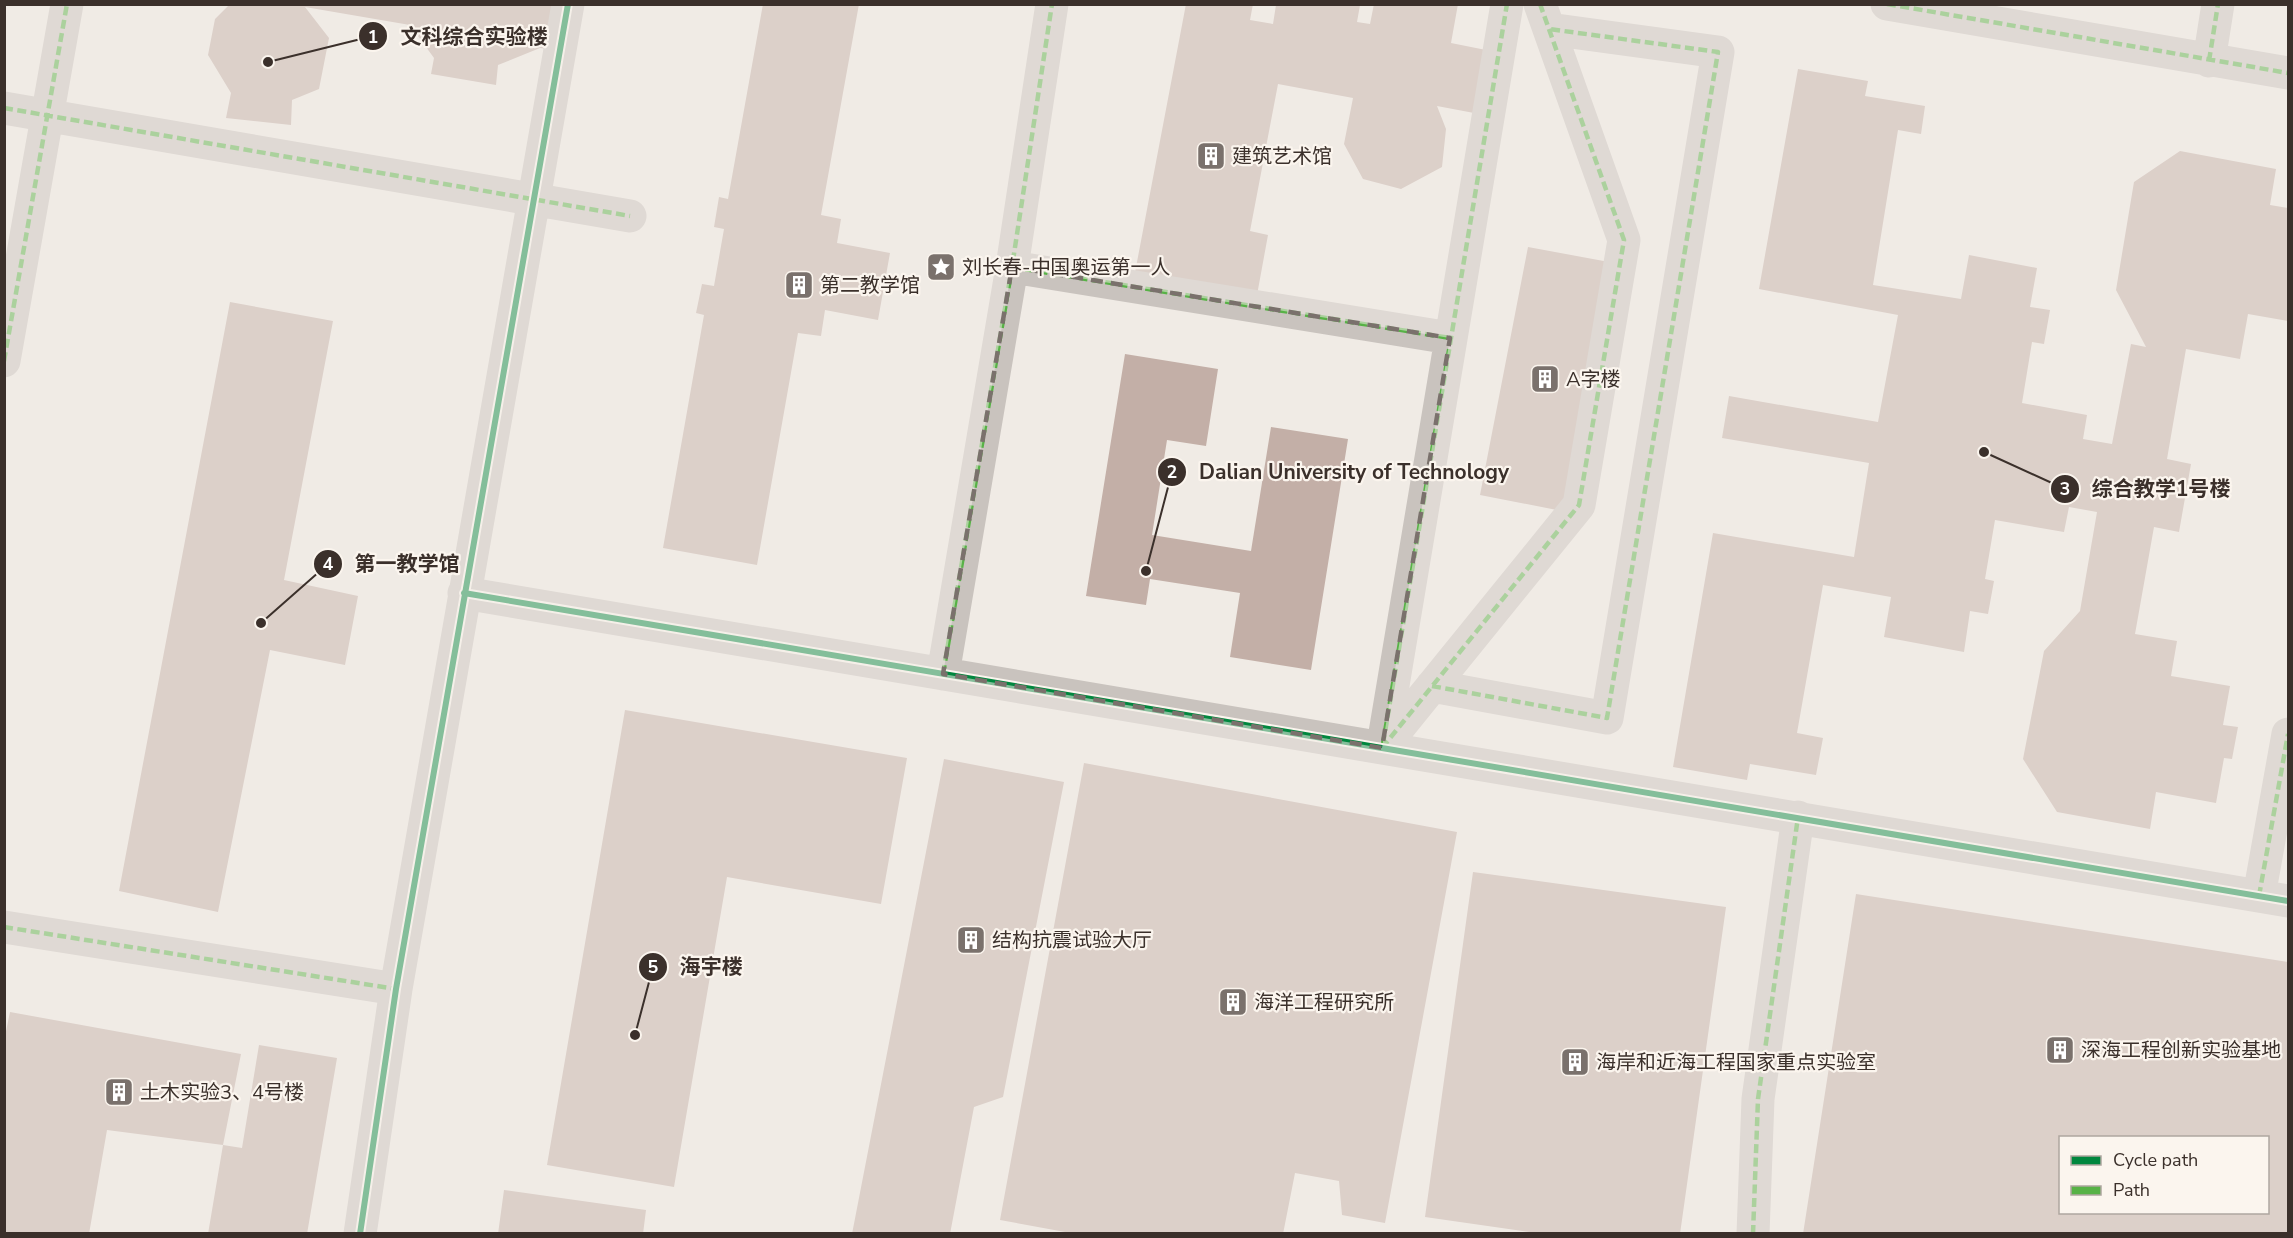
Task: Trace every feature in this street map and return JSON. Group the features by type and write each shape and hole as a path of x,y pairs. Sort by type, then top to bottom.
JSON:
{"street":[{"path":"4,361 67,4"},
{"path":"360,1233 396,989 464,593 536,199 568,4"},
{"path":"943,674 1012,267 1052,4"},
{"path":"1382,747 1507,4"},
{"path":"1887,4 2289,74"},
{"path":"2209,61 2218,4"},
{"path":"1382,747 1579,505 1623,240 1544,17"},
{"path":"1432,686 1607,718 1718,52 1544,17"},
{"path":"4,108 630,216"},
{"path":"1012,267 1450,338"},
{"path":"464,593 2274,898 2289,734"},
{"path":"1753,1233 1758,1099 1798,817"},
{"path":"4,927 396,989"}],"highlighted area":[{"path":"1012,267 1450,338 1382,748 943,674"}],"building":[{"path":"230,4 567,4 558,50 540,48 498,65 496,85 431,74 434,58 410,25 305,7 329,38 319,89 292,100 291,125 226,118 231,93 208,55 215,19"},
{"name":"第二教学馆","path":"763,4 859,4 821,215 841,219 837,243 890,253 878,320 825,310 821,336 798,333 757,565 663,548 704,315 696,313 702,284 714,286 724,229 714,227 719,197 728,199"},
{"name":"建筑艺术馆","path":"1186,4 1253,4 1250,20 1273,24 1276,5 1360,5 1357,22 1370,24 1374,4 1458,4 1451,43 1486,50 1474,113 1437,106 1446,129 1442,167 1401,189 1363,179 1344,144 1353,98 1278,84 1250,231 1268,235 1255,306 1133,283"},
{"path":"1798,69 1868,81 1865,96 1925,106 1921,134 1898,130 1873,285 1961,299 1969,255 2037,268 2030,307 2050,310 2044,344 2032,342 2022,403 2087,415 2083,439 2112,444 2131,344 2146,347 2116,290 2134,182 2180,151 2276,169 2270,205 2288,208 2288,321 2248,314 2240,359 2186,349 2167,459 2191,464 2179,532 2154,527 2135,634 2177,641 2171,676 2230,686 2223,725 2238,727 2232,759 2224,758 2216,803 2156,792 2150,829 2057,812 2023,759 2044,651 2080,611 2097,512 2069,507 2064,532 1995,520 1985,579 1994,581 1988,614 1970,611 1964,652 1884,637 1891,597 1823,585 1797,733 1823,738 1816,775 1750,764 1747,780 1673,767 1713,533 1854,557 1869,463 1722,438 1729,396 1878,422 1898,315 1759,289"},
{"name":"A字楼","path":"1528,247 1609,262 1562,511 1480,495"},
{"path":"230,302 333,321 284,580 358,596 345,665 270,650 218,912 119,891"},
{"path":"1125,354 1218,369 1206,446 1167,440 1152,535 1251,551 1271,427 1348,439 1311,670 1230,657 1240,593 1150,579 1146,605 1086,596"},
{"path":"625,710 907,758 881,904 727,877 674,1187 547,1165"},
{"name":"结构抗震试验大厅","path":"944,759 1064,782 1003,1097 974,1107 950,1234 852,1234"},
{"name":"海洋工程研究所","path":"1084,763 1457,832 1385,1223 1342,1215 1339,1181 1295,1173 1283,1234 1076,1234 1000,1220"},
{"name":"海岸和近海工程国家重点实验室","path":"1473,872 1726,907 1680,1234 1544,1234 1425,1217"},
{"name":"深海工程创新实验基地","path":"1856,894 2288,962 2288,1234 1803,1234"},
{"name":"土木实验3、4号楼","path":"10,1012 241,1054 223,1145 107,1130 89,1234 4,1234 4,1041"},
{"name":"土木实验3、4号楼","path":"259,1045 337,1058 307,1234 208,1234 223,1145 242,1148"},
{"path":"504,1190 646,1210 643,1234 498,1234"}],"marked path":[{"path":"4,361 67,4"},
{"path":"943,674 1012,267 1052,4"},
{"path":"1383,744 1507,4"},
{"path":"1382,748 1579,505 1624,240 1540,4"},
{"path":"1887,4 2288,73"},
{"path":"2209,61 2218,4"},
{"path":"1432,686 1607,718 1718,52 1549,29"},
{"path":"4,108 630,216"},
{"path":"1012,267 1450,338"},
{"path":"2259,896 2288,734"},
{"path":"1753,1234 1758,1099 1798,817"},
{"path":"4,927 396,989"}],"cycle path":[{"path":"360,1234 396,989 568,4"},
{"path":"464,593 2288,901"}],"place":[{"name":"文科综合实验楼","path":"268,62"},
{"name":"建筑艺术馆","path":"1211,156"},
{"name":"刘长春-中国奥运第一人","path":"941,267"},
{"name":"第二教学馆","path":"799,285"},
{"name":"A字楼","path":"1545,379"},
{"name":"综合教学1号楼","path":"1984,452"},
{"name":"Dalian University of Technology","path":"1146,571"},
{"name":"第一教学馆","path":"261,623"},
{"name":"结构抗震试验大厅","path":"971,940"},
{"name":"海洋工程研究所","path":"1233,1002"},
{"name":"海宇楼","path":"635,1035"},
{"name":"深海工程创新实验基地","path":"2060,1050"},
{"name":"海岸和近海工程国家重点实验室","path":"1575,1062"},
{"name":"土木实验3、4号楼","path":"119,1092"}]}
